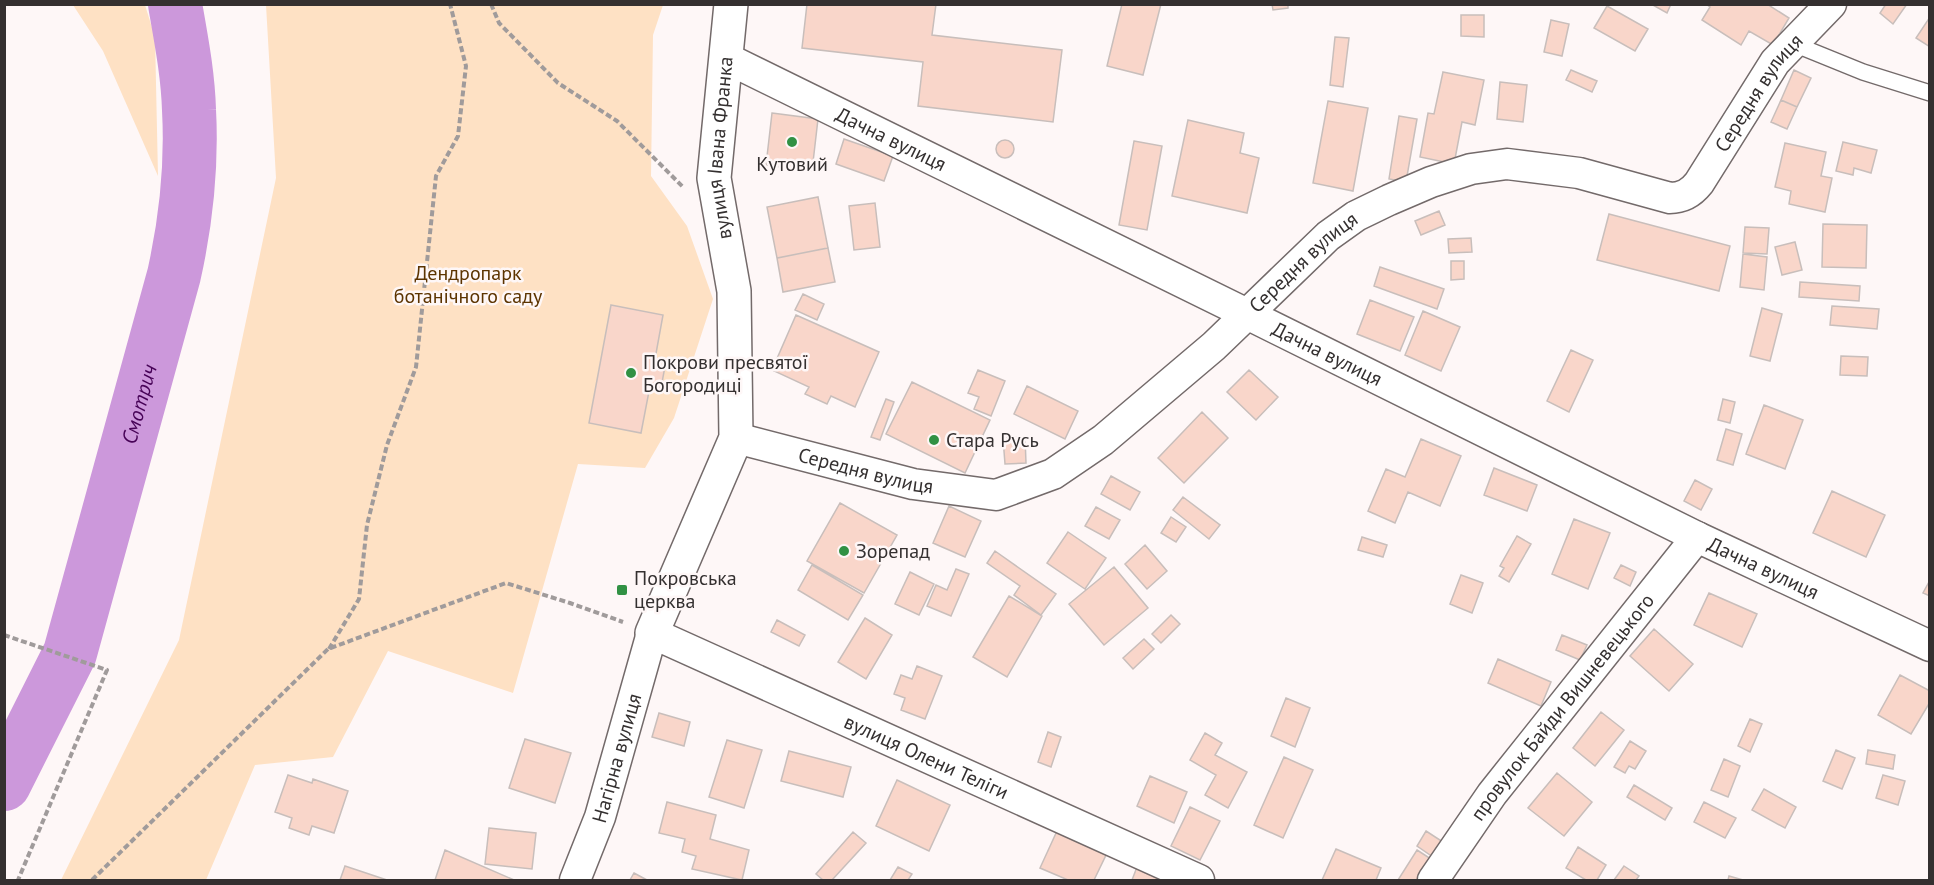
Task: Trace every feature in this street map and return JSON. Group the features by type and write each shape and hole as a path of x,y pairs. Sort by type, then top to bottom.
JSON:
{"street":[{"name":"вулиця Івана Франка","path":"652,633 736,438 734,291 714,178 731,4"},
{"name":"Середня вулиця","path":"736,438 913,483 996,495 1053,474 1103,440 1214,346 1328,236 1356,216 1431,182 1471,169 1507,164 1579,173 1664,197 1683,196 1695,189 1775,62 1794,44 1823,7"},
{"name":"Дачна вулиця","path":"726,58 1697,537 1929,646"},
{"name":"провулок Байди Вишневецького","path":"1433,880 1492,794 1697,537"},
{"name":"Нагірна вулиця","path":"575,880 600,817 652,633"},
{"name":"вулиця Олени Теліги","path":"652,633 1199,880"}],"lane":[{"path":"1794,44 1863,72 1929,93"}],"path":[{"path":"92,880 328,649 359,598 367,525 387,445 416,367 436,176 458,136 466,66 450,4"},
{"path":"491,4 499,23 558,83 617,121 685,190"},
{"path":"328,649 506,583 570,603 652,633"},
{"path":"4,635 107,670 18,880"}],"green space":[{"path":"73,5 145,5 155,37 158,176 103,51"},
{"name":"Дендропарк ботанічного саду","path":"266,5 663,5 653,35 651,176 687,226 713,299 674,418 645,468 578,464 513,693 388,651 333,757 255,765 206,880 61,880 179,640 276,178"}],"building":[{"path":"807,4 936,4 932,35 1062,50 1053,122 918,106 923,62 802,48"},
{"path":"1122,4 1161,4 1143,75 1107,66"},
{"path":"1272,4 1288,4 1288,8 1273,10"},
{"path":"1651,4 1671,4 1667,13"},
{"path":"1706,4 1767,4 1789,18 1773,45 1749,31 1741,45 1702,20 1710,7"},
{"path":"1886,4 1907,4 1893,24 1880,13"},
{"path":"1607,6 1648,29 1635,51 1594,28"},
{"path":"1461,15 1484,15 1484,37 1461,36"},
{"path":"1930,17 1930,47 1916,38"},
{"path":"1551,20 1569,24 1562,56 1544,52"},
{"path":"1335,37 1349,38 1343,87 1330,85"},
{"path":"1571,70 1597,81 1592,92 1566,80"},
{"path":"1794,70 1811,78 1797,107 1781,100"},
{"path":"1443,72 1484,80 1475,125 1462,122 1454,164 1420,157 1428,113 1434,114"},
{"path":"1500,82 1527,85 1523,122 1497,119"},
{"path":"1781,100 1797,107 1787,129 1771,122"},
{"path":"1328,101 1368,108 1353,191 1313,183"},
{"name":"Кутовий","path":"772,113 818,119 812,171 766,165"},
{"path":"1399,116 1417,119 1406,182 1389,179"},
{"path":"1188,120 1244,133 1240,153 1259,158 1247,213 1172,196"},
{"path":"844,139 893,156 884,181 836,164"},
{"path":"1005,140 1011,143 1014,149 1011,155 1005,158 999,155 996,149 999,143"},
{"path":"1134,141 1162,146 1147,230 1119,225"},
{"path":"1843,142 1877,150 1871,173 1854,168 1853,175 1836,171"},
{"path":"1785,143 1826,152 1821,176 1832,178 1825,212 1789,204 1791,191 1775,187"},
{"path":"818,197 828,248 777,258 767,207"},
{"path":"875,203 880,247 854,250 849,206"},
{"path":"1439,211 1445,225 1421,235 1415,221"},
{"path":"1609,214 1730,246 1719,291 1597,260"},
{"path":"1823,224 1867,225 1866,268 1822,267"},
{"path":"1745,227 1769,228 1767,254 1743,253"},
{"path":"1471,238 1472,252 1449,253 1448,239"},
{"path":"1795,242 1802,270 1782,275 1775,247"},
{"path":"828,248 835,282 783,292 777,258"},
{"path":"1743,254 1767,257 1764,290 1740,287"},
{"path":"1451,261 1464,261 1464,279 1451,280"},
{"path":"1380,267 1444,289 1437,309 1374,286"},
{"path":"1800,282 1860,286 1859,301 1799,297"},
{"path":"803,294 824,304 817,320 795,310"},
{"path":"1370,300 1414,317 1400,351 1357,334"},
{"name":"Покрови пресвятої Богородиці","path":"611,305 663,315 655,359 666,361 661,388 650,386 641,433 589,423"},
{"path":"1832,306 1879,309 1877,329 1830,325"},
{"path":"1762,308 1782,314 1770,361 1750,356"},
{"path":"1423,311 1460,327 1441,371 1405,355"},
{"path":"796,315 879,352 855,407 831,396 827,404 805,394 809,387 772,370"},
{"path":"1571,350 1593,360 1569,412 1547,401"},
{"path":"1841,356 1868,357 1867,376 1840,375"},
{"path":"978,370 1005,381 991,416 974,409 979,397 968,393"},
{"path":"1249,370 1278,397 1256,420 1227,392"},
{"path":"912,382 990,420 965,473 886,434"},
{"path":"1027,386 1078,411 1065,439 1014,414"},
{"path":"886,399 894,402 880,440 871,437"},
{"path":"1723,399 1735,402 1730,423 1718,420"},
{"path":"1764,405 1803,420 1785,469 1746,454"},
{"path":"1202,412 1228,438 1184,483 1158,458"},
{"path":"1726,429 1742,434 1733,465 1717,460"},
{"path":"1025,437 1026,463 1005,464 1003,438"},
{"path":"1421,439 1461,456 1440,506 1408,492 1395,523 1368,511 1386,469 1405,477"},
{"path":"1494,468 1537,485 1527,511 1484,495"},
{"path":"1111,476 1140,492 1130,510 1101,494"},
{"path":"1695,480 1712,489 1701,510 1684,501"},
{"path":"1832,491 1885,515 1866,557 1813,533"},
{"path":"1183,497 1220,525 1209,539 1173,510"},
{"path":"840,503 897,535 864,593 807,561"},
{"path":"949,506 981,521 965,557 933,543"},
{"path":"1096,507 1120,520 1109,539 1085,526"},
{"path":"1171,517 1186,527 1176,542 1161,533"},
{"path":"1574,519 1610,533 1588,589 1552,574"},
{"path":"1068,532 1106,558 1085,589 1047,563"},
{"path":"1517,536 1531,544 1509,582 1499,576 1504,568 1500,566"},
{"path":"1362,537 1387,545 1383,557 1358,550"},
{"path":"1145,545 1167,571 1147,589 1125,564"},
{"path":"995,551 1056,594 1041,615 1014,595 1020,586 987,563"},
{"path":"812,565 863,595 848,620 798,590"},
{"path":"1621,565 1636,572 1630,586 1614,578"},
{"path":"1114,567 1148,608 1104,645 1069,604"},
{"path":"956,569 969,574 951,616 927,606 936,585 947,590"},
{"path":"910,572 934,584 919,615 895,604"},
{"path":"1461,575 1483,583 1472,613 1450,604"},
{"path":"1930,580 1930,596 1923,593"},
{"path":"1709,593 1757,614 1742,647 1694,625"},
{"path":"1009,596 1042,616 1007,677 973,657"},
{"path":"1171,615 1180,624 1161,643 1152,634"},
{"path":"865,618 892,635 866,679 838,662"},
{"path":"777,620 805,635 799,646 771,632"},
{"path":"1654,629 1693,664 1669,691 1630,656"},
{"path":"1562,635 1587,645 1580,660 1556,650"},
{"path":"1144,639 1154,649 1133,669 1123,658"},
{"path":"1498,659 1551,682 1541,706 1488,683"},
{"path":"917,666 942,676 925,719 901,710 905,698 894,694 901,675 912,679"},
{"path":"1900,675 1930,691 1930,702 1911,734 1878,715"},
{"path":"1286,698 1310,708 1295,747 1271,736"},
{"path":"1601,712 1624,730 1595,766 1573,748"},
{"path":"659,713 690,722 684,746 652,737"},
{"path":"1750,719 1762,724 1750,752 1738,746"},
{"path":"1048,732 1061,737 1051,767 1038,762"},
{"path":"1205,733 1222,743 1215,755 1247,772 1228,808 1205,795 1216,775 1190,760"},
{"path":"525,739 571,753 555,803 509,788"},
{"path":"727,740 762,750 744,808 709,797"},
{"path":"1630,741 1646,751 1635,769 1629,766 1625,773 1614,767"},
{"path":"1836,750 1855,758 1842,789 1823,781"},
{"path":"1868,750 1895,755 1893,769 1866,764"},
{"path":"789,751 851,767 843,797 781,781"},
{"path":"1284,757 1313,770 1283,838 1254,825"},
{"path":"1724,759 1740,766 1728,797 1711,790"},
{"path":"1557,773 1592,802 1564,836 1528,808"},
{"path":"288,775 312,783 313,779 348,791 334,833 312,826 309,835 289,828 292,818 275,812"},
{"path":"1883,775 1905,781 1898,805 1876,798"},
{"path":"1150,776 1187,792 1174,823 1137,806"},
{"path":"897,780 950,805 929,851 876,826"},
{"path":"1634,785 1672,808 1665,820 1627,797"},
{"path":"1764,789 1796,807 1785,828 1752,810"},
{"path":"667,802 716,815 710,839 749,850 742,880 692,869 696,856 682,852 685,839 659,833"},
{"path":"1704,802 1736,818 1725,838 1694,822"},
{"path":"1190,807 1220,821 1200,860 1171,846"},
{"path":"489,828 536,833 532,869 485,864"},
{"path":"1057,831 1107,853 1094,880 1068,880 1040,868"},
{"path":"1426,831 1443,842 1433,857 1417,846"},
{"path":"853,832 866,843 832,880 823,880 816,874"},
{"path":"1578,847 1606,865 1597,880 1586,880 1566,868"},
{"path":"1336,849 1381,868 1376,880 1322,880"},
{"path":"445,850 514,880 435,880"},
{"path":"1417,850 1431,859 1417,880 1398,880"},
{"path":"345,866 387,880 340,880"},
{"path":"1624,866 1639,876 1636,880 1614,880"},
{"path":"898,867 912,874 908,880 890,880"},
{"path":"1137,867 1169,880 1132,880"},
{"path":"634,873 647,880 630,880"},
{"path":"1729,876 1743,880 1728,880"}],"waterway":[{"name":"Смотрич","path":"4,784 70,653 174,275 182,234 190,151 186,70 175,4"}],"place":[{"name":"Кутовий","path":"792,142"},
{"name":"Покрови пресвятої Богородиці","path":"631,373"},
{"name":"Стара Русь","path":"934,440"},
{"name":"Зорепад","path":"844,551"},
{"name":"Покровська церква","path":"622,590"}]}
